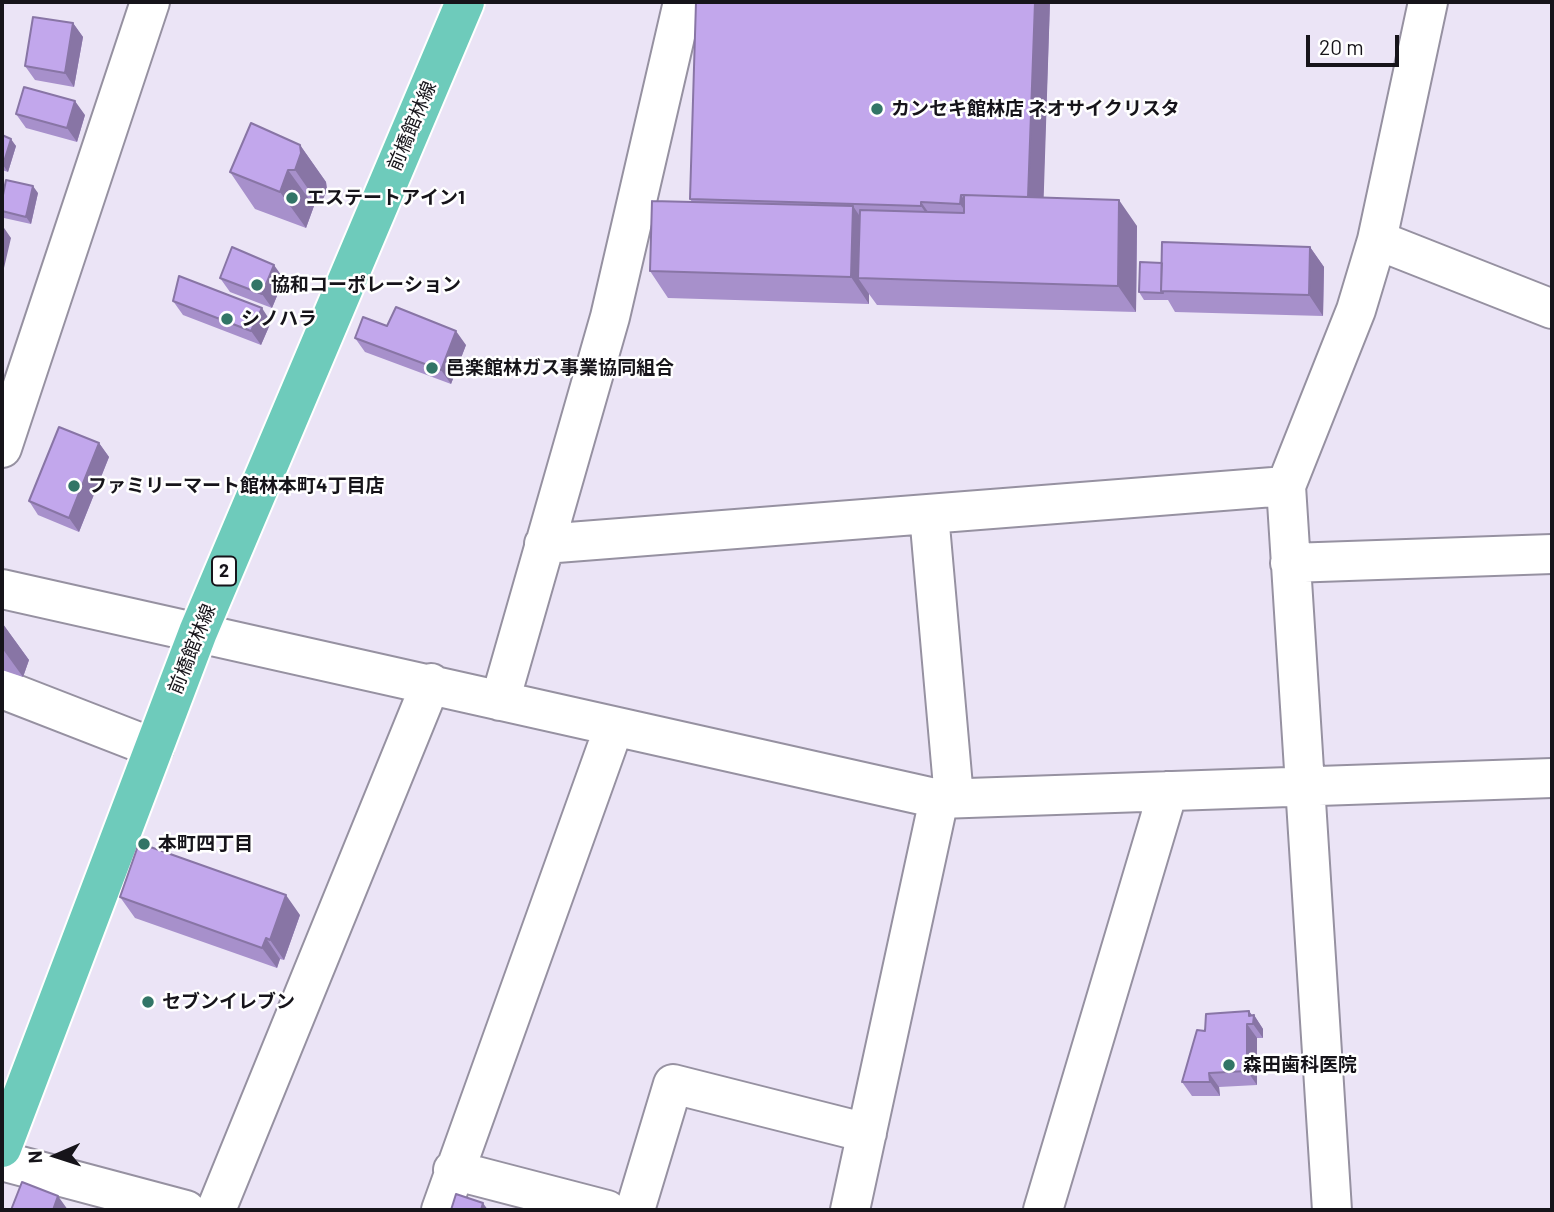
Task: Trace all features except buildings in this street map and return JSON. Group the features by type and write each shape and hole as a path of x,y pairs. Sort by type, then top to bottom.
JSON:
{"main road":[{"name":"前橋館林線","path":"2,1148 198,632 465,2"}],"street":[{"path":"2,448 150,2"},
{"path":"500,701 610,317 684,2"},
{"path":"1332,1210 1286,486 1356,310 1377,240 1428,2"},
{"path":"1377,240 1552,309"},
{"path":"544,544 1286,486"},
{"path":"850,1210 947,799 929,514"},
{"path":"1290,563 1552,554"},
{"path":"2,589 947,799 1552,778"},
{"path":"216,1210 431,683"},
{"path":"2,689 154,748"},
{"path":"440,1210 614,727"},
{"path":"1044,1210 1168,791"},
{"path":"635,1210 673,1084 867,1133"},
{"path":"2,1161 186,1210"},
{"path":"453,1170 607,1210"}],"place":[{"name":"カンセキ館林店 ネオサイクリスタ","path":"877,109"},
{"name":"エステートアイン1","path":"292,198"},
{"name":"協和コーポレーション","path":"257,285"},
{"name":"シノハラ","path":"227,319"},
{"name":"邑楽館林ガス事業協同組合","path":"432,368"},
{"name":"ファミリーマート館林本町4丁目店","path":"74,486"},
{"name":"本町四丁目","path":"144,844"},
{"name":"セブンイレブン","path":"148,1002"},
{"name":"森田歯科医院","path":"1229,1065"}]}
